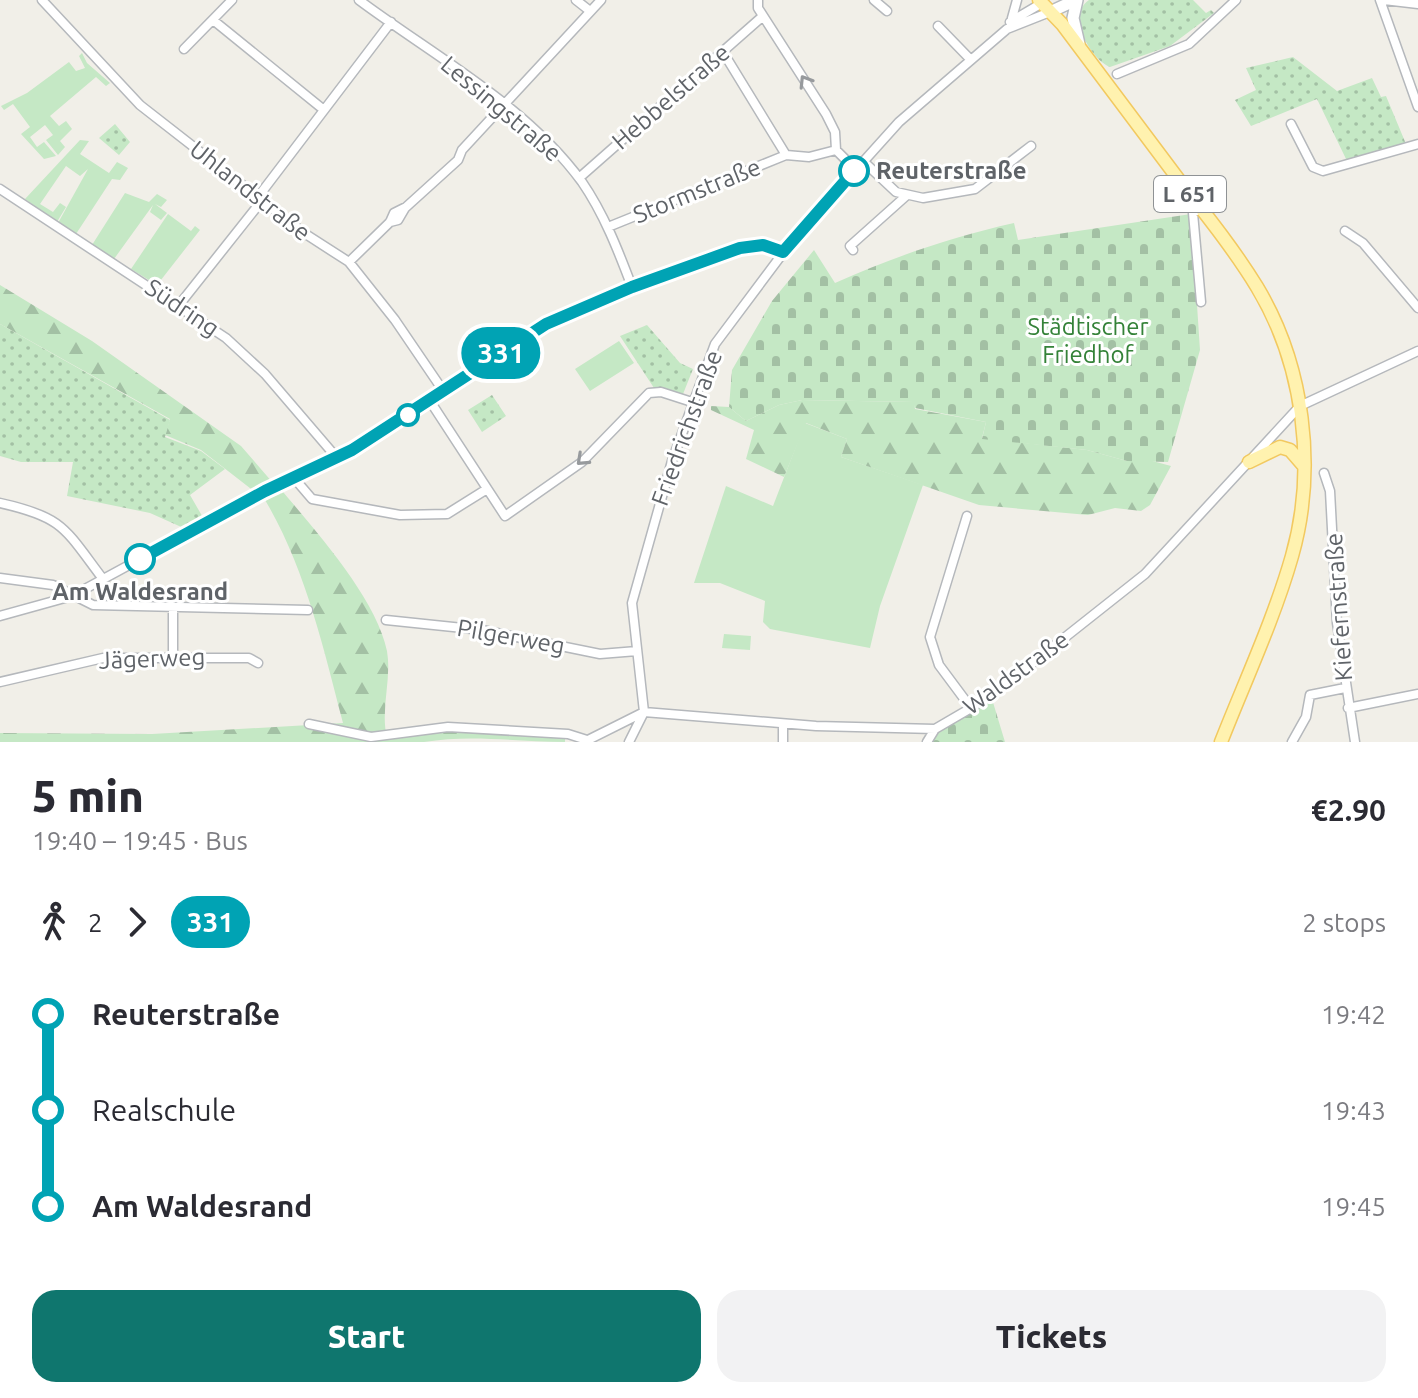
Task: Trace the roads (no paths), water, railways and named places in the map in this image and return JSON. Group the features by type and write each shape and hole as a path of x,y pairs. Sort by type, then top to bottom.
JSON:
{"main road":[{"path":"1047,4 1076,0 1073,18 1080,48"},
{"name":"L 651","path":"1047,4 1201,208 1267,306 1288,357 1300,406 1303,465 1301,509 1292,556 1221,742"},
{"path":"1249,462 1280,447 1290,450 1303,465"}],"street":[{"name":"Uhlandstraße","path":"42,0 140,105 259,199 349,262 395,320 444,392"},
{"path":"184,49 232,0"},
{"name":"Lessingstraße","path":"359,0 503,105 558,153 579,178 608,227 632,287"},
{"path":"576,0 590,11"},
{"path":"349,262 390,222 395,212 405,208 448,165 453,154 462,150 601,0"},
{"path":"759,0 763,16 826,114 835,132 836,150 855,169"},
{"path":"874,0 887,11"},
{"path":"1008,26 1017,0"},
{"path":"1117,74 1189,44 1236,0"},
{"path":"1418,4 1382,0 1418,107"},
{"name":"Friedrichstraße","path":"644,712 632,603 692,402 715,344 783,252 908,114 1008,26 1047,4"},
{"name":"Hebbelstraße","path":"579,178 763,16"},
{"path":"213,20 324,110"},
{"path":"179,305 256,208 259,199 391,22"},
{"path":"938,26 970,59"},
{"path":"723,52 786,155 809,157 836,150"},
{"path":"1291,124 1313,167 1323,171 1418,144"},
{"path":"863,161 889,187 906,196 923,198 975,189 1031,146"},
{"name":"Stormstraße","path":"608,227 786,155"},
{"name":"Südring","path":"0,189 179,305 255,364 337,458"},
{"path":"853,250 850,246 906,196"},
{"path":"1201,208 1193,213 1201,302"},
{"path":"1345,231 1363,243 1418,308"},
{"path":"0,616 72,596 337,458 546,324 632,287 747,246 763,245 783,252"},
{"path":"1300,406 1418,351"},
{"path":"430,401 501,514 507,516 582,462 649,393 661,392 692,402"},
{"name":"Waldstraße","path":"935,729 971,708 1145,574 1300,406"},
{"name":"Kiefernstraße","path":"1324,473 1330,491 1345,688 1355,742"},
{"path":"294,478 301,490 316,500 400,515 447,514 487,489"},
{"path":"0,503 44,515 61,525 103,579"},
{"path":"967,516 930,637 939,665 971,708"},
{"path":"0,578 53,585 93,605 308,610"},
{"path":"173,608 173,657"},
{"name":"Pilgerweg","path":"386,620 482,630 600,654 637,651"},
{"name":"Jägerweg","path":"0,682 103,658 249,658 258,663"},
{"path":"1292,742 1306,717 1310,695 1345,688"},
{"path":"1348,708 1418,694"},
{"path":"629,742 644,712"},
{"path":"309,724 371,737 448,727 568,734 586,741 644,712 783,724 935,729 927,742"},
{"path":"783,724 783,742"}],"place":[{"name":"Reuterstraße","path":"854,171"},
{"name":"Am Waldesrand","path":"140,559"}],"park label":[{"name":"Städtischer Friedhof","path":"1088,341"}]}
